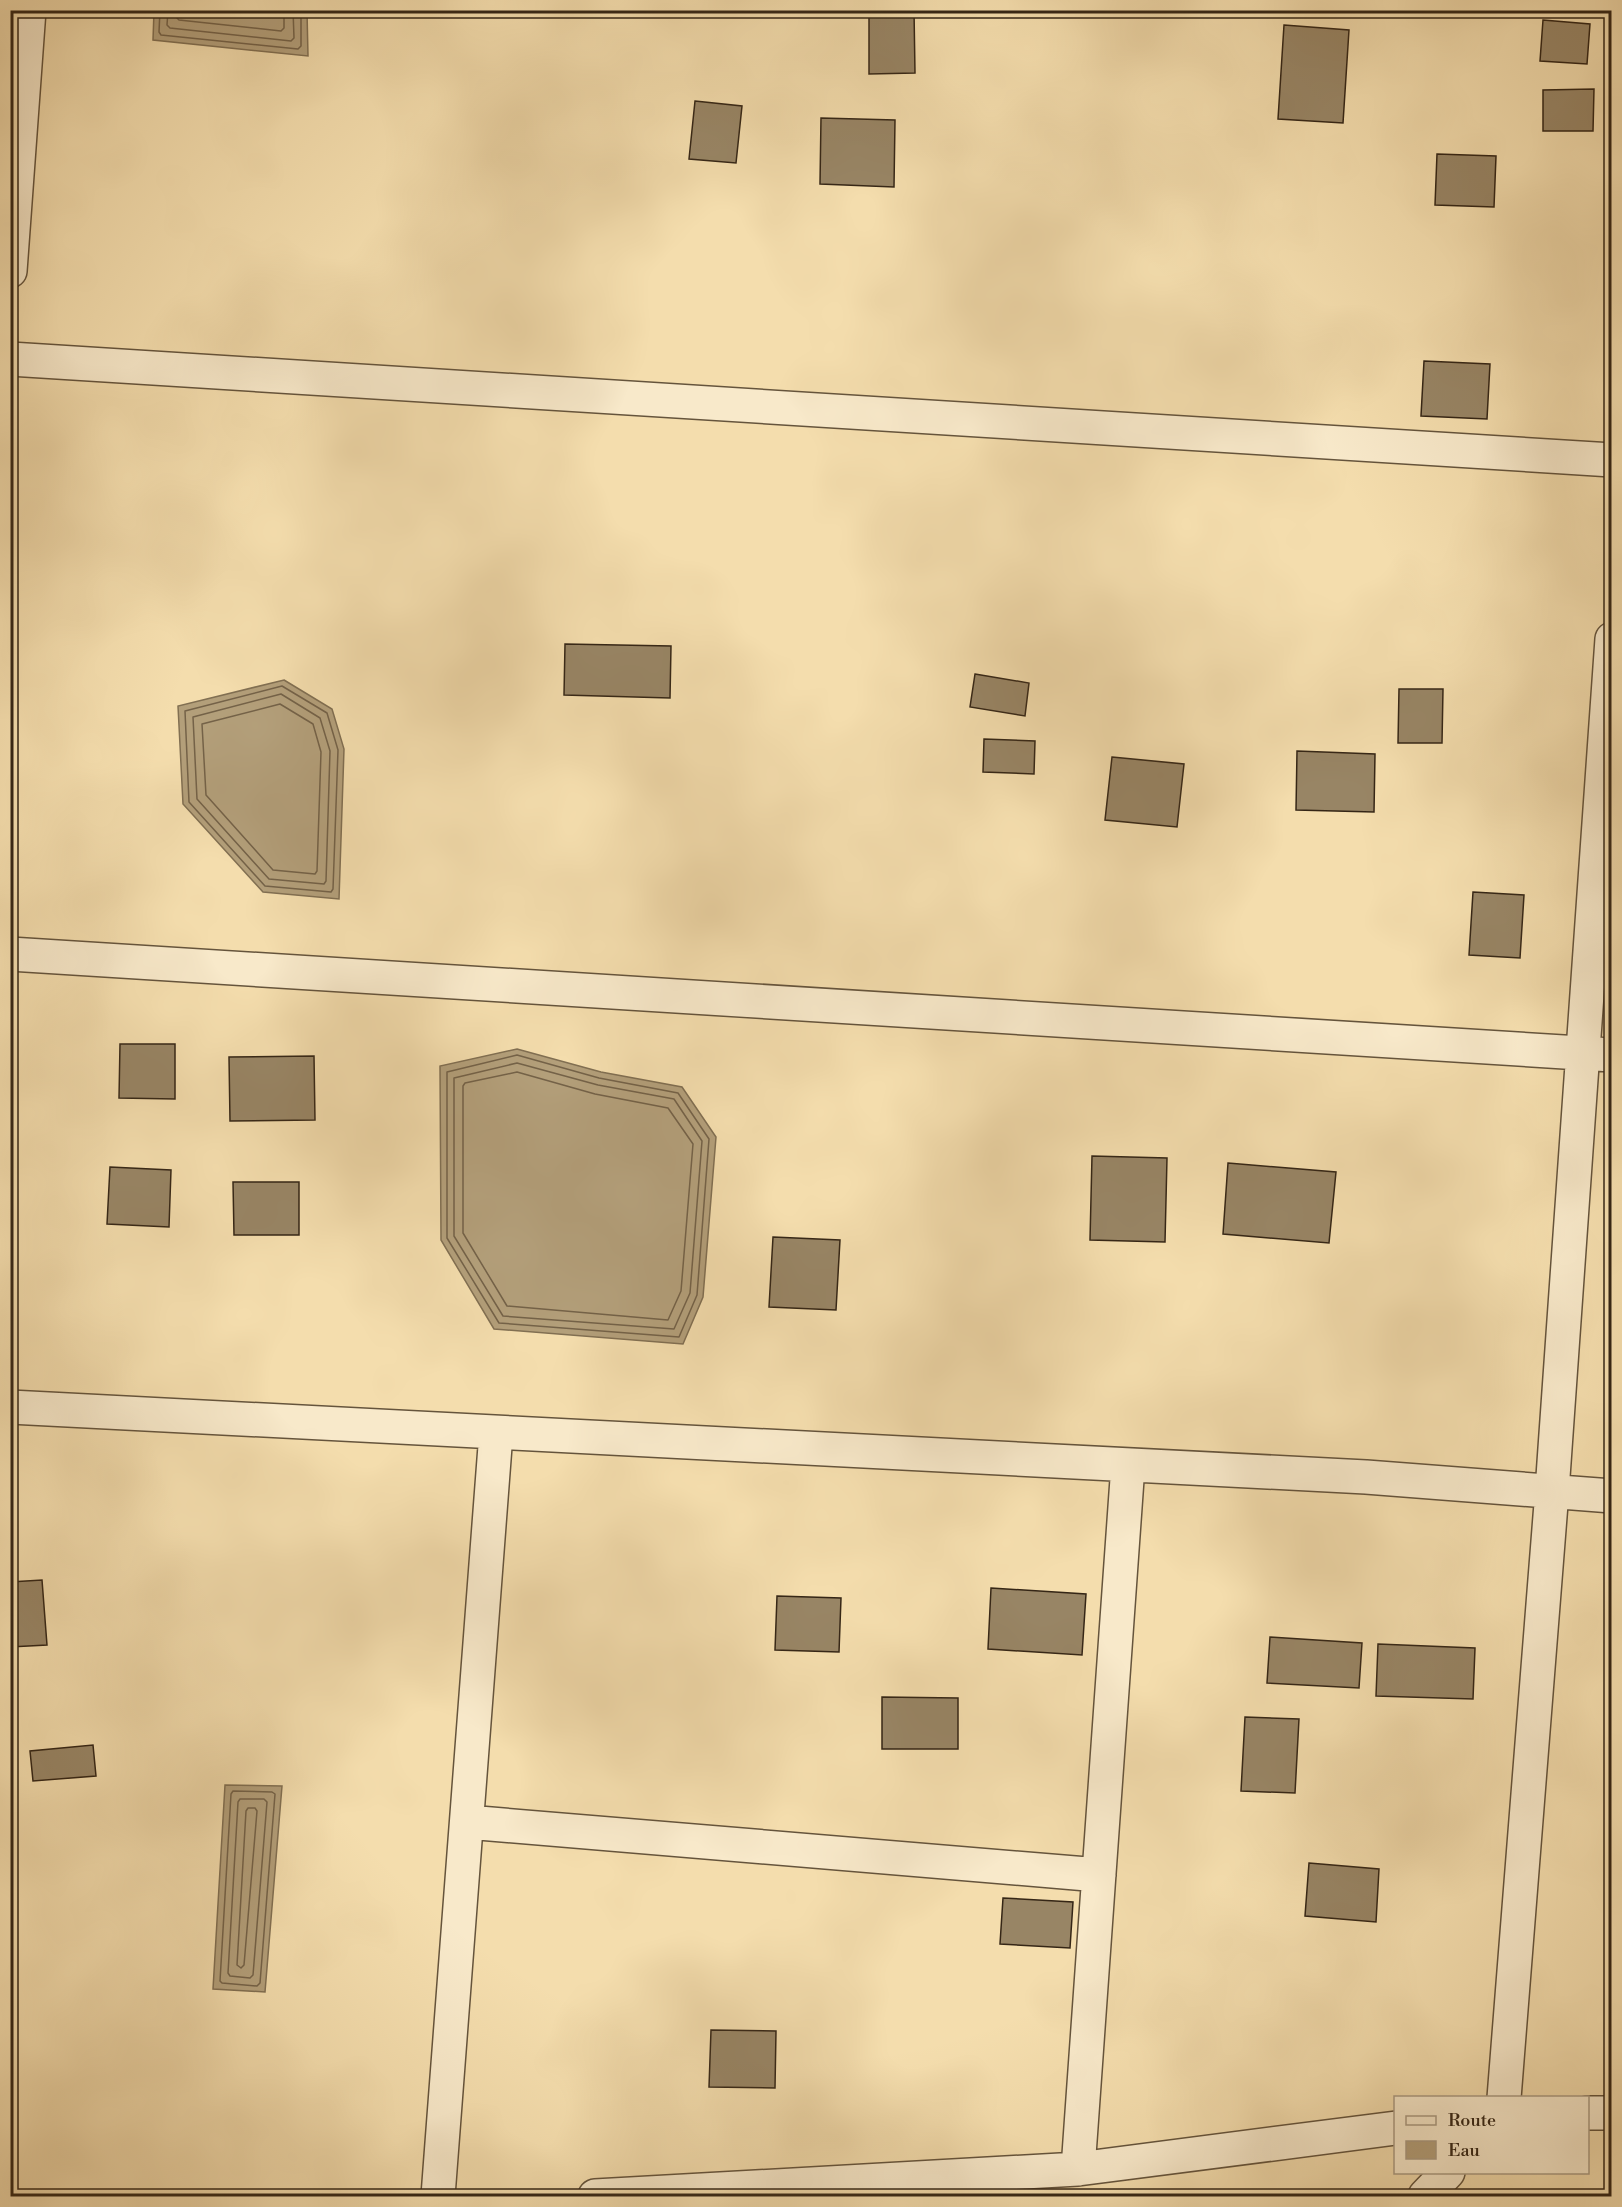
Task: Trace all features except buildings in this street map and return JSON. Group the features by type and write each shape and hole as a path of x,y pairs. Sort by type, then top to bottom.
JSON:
{"street":[{"path":"10,271 22,27"},
{"path":"10,360 1611,460"},
{"path":"1504,2096 1552,1491 1597,1054 1611,639"},
{"path":"10,954 1597,1054"},
{"path":"10,1407 1366,1478 1611,1496"},
{"path":"438,2196 496,1433"},
{"path":"1078,2169 1128,1465"},
{"path":"467,1822 1099,1875"},
{"path":"1589,2113 1611,2113"},
{"path":"595,2196 1078,2169 1394,2128"},
{"path":"1425,2196 1446,2174"}],"water":[{"path":"154,11 307,11 308,56 153,40"},
{"path":"284,680 332,709 344,749 339,899 263,892 183,804 178,706"},
{"path":"517,1049 601,1072 682,1087 716,1137 703,1297 683,1344 494,1329 441,1240 440,1066"},
{"path":"225,1785 282,1786 265,1992 213,1989"}]}
